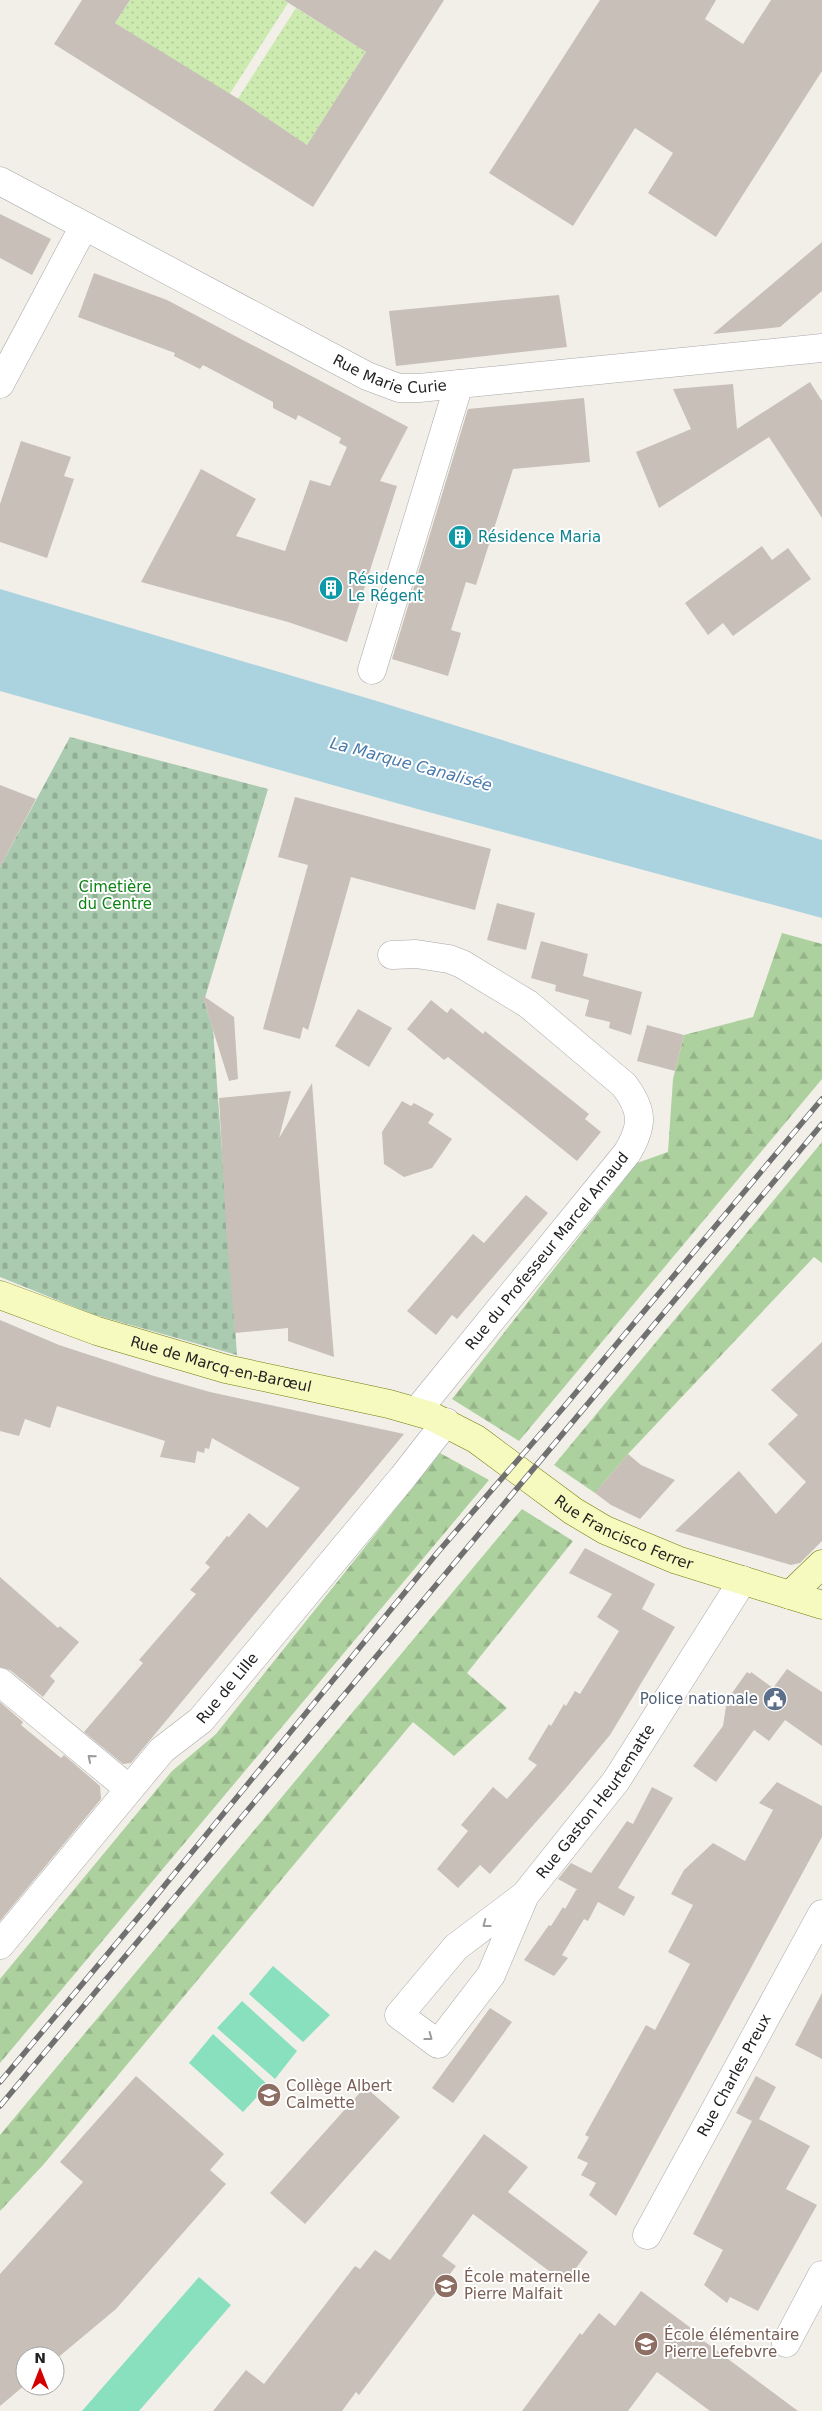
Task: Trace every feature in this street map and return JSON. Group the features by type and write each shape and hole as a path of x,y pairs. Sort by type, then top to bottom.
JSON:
{"street":[{"name":"Rue Marie Curie","path":"0,182 383,383 399,388 419,388 822,348"},
{"path":"0,384 84,226"},
{"path":"372,670 458,384"},
{"name":"Rue du Professeur Marcel Arnaud","path":"392,955 416,954 449,959 502,987 528,1004 624,1085 634,1098 640,1112 635,1140 628,1153 417,1411"},
{"name":"Rue de Marcq-en-Barœul","path":"0,1295 97,1331 226,1369 417,1411 446,1422"},
{"name":"Rue Francisco Ferrer","path":"446,1422 476,1439 592,1523 677,1560 822,1605"},
{"name":"Rue de Lille","path":"0,1945 162,1750 200,1720 403,1477 446,1422"},
{"path":"790,1595 822,1564"},
{"name":"Rue Gaston Heurtematte","path":"524,1895 491,1975 438,2044 400,2014 456,1947 524,1895 630,1763 743,1580"},
{"path":"0,1682 128,1789"},
{"name":"Rue Charles Preux","path":"647,2236 822,1914"},
{"path":"786,2343 822,2275"}],"green space":[{"path":"130,0 290,0 229,95 115,23"},
{"path":"296,8 366,52 307,145 237,100"},
{"name":"Cimetière du Centre","path":"70,737 268,789 204,1001 213,1030 237,1355 92,1314 0,1277 0,867"},
{"path":"782,933 822,944 822,1079 519,1441 452,1399 637,1163 668,1152 673,1079 684,1035 753,1017"},
{"path":"822,1142 822,1263 814,1257 628,1454 595,1493 554,1465"},
{"path":"440,1453 489,1480 0,2063 0,1979 172,1771 216,1734"},
{"path":"522,1509 573,1541 467,1673 507,1708 454,1756 413,1722 44,2164 0,2211 0,2135"},
{"path":"273,1966 330,2015 303,2042 249,1994"},
{"path":"242,2001 297,2051 275,2079 217,2028"},
{"path":"213,2034 268,2085 243,2112 189,2063"},
{"path":"199,2277 231,2305 139,2411 82,2411"}],"water":[{"name":"La Marque Canalisée","path":"0,589 380,702 822,840 822,918 421,810 0,691"}],"building":[{"path":"82,0 130,0 115,23 237,98 307,145 366,52 284,0 444,0 313,207 54,44"},
{"path":"600,0 716,0 705,19 743,44 771,0 822,0 822,71 716,237 648,193 673,153 635,128 573,226 489,173"},
{"path":"0,214 51,239 32,275 0,258"},
{"path":"822,242 822,291 780,327 713,334"},
{"path":"94,273 167,300 408,427 380,481 397,486 347,642 288,622 141,582 201,469 256,499 236,536 285,551 310,480 330,486 347,447 339,443 341,438 298,415 296,420 273,408 273,402 203,365 200,369 174,356 175,353 78,317"},
{"path":"559,295 567,347 396,366 389,311"},
{"path":"810,382 822,401 822,518 769,437 659,508 636,452 691,429 673,389 733,384 737,429"},
{"name":"Résidence Maria","path":"584,398 590,462 513,469 476,585 466,582 451,630 461,633 448,676 392,659 468,409"},
{"path":"21,441 71,457 64,476 74,479 47,558 0,542 0,504"},
{"path":"762,546 772,560 788,548 811,579 733,636 723,623 708,635 685,603"},
{"path":"0,785 36,799 0,867"},
{"path":"295,797 491,849 475,910 351,877 308,1030 303,1027 300,1039 263,1029 308,865 278,857"},
{"path":"497,903 535,913 526,950 487,940"},
{"path":"541,941 588,954 583,976 642,992 631,1035 609,1028 610,1022 585,1016 589,1000 555,991 556,985 531,978"},
{"path":"202,995 234,1017 238,1079 229,1081"},
{"path":"431,1000 447,1013 451,1008 483,1034 485,1031 589,1114 585,1119 601,1132 577,1161 448,1057 444,1060 407,1029"},
{"path":"358,1009 392,1028 369,1067 335,1046"},
{"path":"647,1025 684,1035 675,1071 637,1061"},
{"path":"312,1083 334,1357 288,1341 288,1328 235,1333 226,1228 219,1098 291,1091 279,1138"},
{"path":"402,1101 411,1106 414,1103 434,1114 428,1123 452,1139 432,1168 404,1177 384,1164 382,1132"},
{"path":"526,1195 548,1213 457,1319 452,1315 436,1335 407,1311 473,1234 484,1243"},
{"path":"0,1320 59,1345 210,1392 404,1434 131,1763 123,1764 84,1732 143,1663 139,1660 196,1594 190,1590 210,1567 205,1563 227,1536 229,1537 249,1513 267,1528 300,1488 212,1438 209,1449 205,1448 204,1453 197,1451 195,1463 160,1457 165,1441 57,1406 50,1428 25,1419 19,1436 0,1431"},
{"path":"822,1342 822,1541 800,1563 791,1565 675,1531 739,1471 776,1514 806,1482 768,1444 798,1415 771,1390"},
{"path":"628,1454 641,1465 675,1480 640,1519 611,1505 595,1493"},
{"path":"585,1548 655,1584 642,1609 675,1627 610,1735 566,1788 490,1874 480,1865 458,1888 437,1869 468,1831 461,1825 493,1787 507,1799 537,1765 528,1759 549,1724 551,1726 564,1704 566,1706 575,1691 580,1694 619,1631 597,1617 612,1594 569,1573"},
{"path":"0,1577 58,1628 60,1626 79,1642 50,1676 55,1681 43,1697 10,1670 0,1667"},
{"name":"Police nationale","path":"787,1669 822,1692 822,1746 785,1720 769,1741 754,1730 716,1782 693,1766 723,1726 727,1700 747,1672 750,1674 751,1672 773,1688"},
{"path":"0,1702 23,1722 21,1725 61,1758 64,1755 100,1786 101,1799 0,1921"},
{"path":"777,1782 822,1806 822,1837 616,2216 589,2195 596,2183 581,2175 588,2163 577,2158 589,2137 585,2135 646,2025 655,2030 690,1964 668,1952 693,1905 671,1894 684,1870 713,1843 745,1861 773,1810 759,1803"},
{"path":"652,1787 673,1798 618,1888 635,1897 624,1916 598,1902 588,1921 584,1919 562,1955 568,1958 554,1976 524,1960 549,1925 551,1926 563,1907 565,1909 576,1890 578,1890 558,1879 571,1863 591,1873 627,1821 633,1824"},
{"path":"822,1993 822,2059 795,2045"},
{"path":"490,2008 512,2022 453,2103 432,2088"},
{"path":"136,2076 224,2154 210,2170 226,2184 116,2309 65,2352 65,2346 15,2346 15,2393 0,2406 0,2274 83,2182 60,2162"},
{"path":"756,2076 776,2087 759,2119 810,2146 786,2189 817,2205 758,2311 730,2297 727,2303 704,2285 723,2250 693,2234 752,2121 736,2113"},
{"path":"365,2087 400,2117 305,2224 270,2193"},
{"path":"484,2134 528,2167 508,2192 588,2252 565,2283 473,2214 442,2256 456,2266 359,2395 356,2392 342,2411 213,2411 246,2370 264,2384 355,2266 360,2269 375,2250 390,2260"},
{"name":"École élémentaire Pierre Lefebvre","path":"641,2291 691,2328 689,2330 798,2411 710,2411 657,2372 628,2411 522,2411 580,2333 582,2335 599,2313 615,2326"}],"railway":[{"path":"0,2082 147,1907 438,1552 563,1408 822,1099"},
{"path":"0,2106 822,1124"}],"place":[{"name":"Résidence Maria","path":"460,537"},
{"name":"Résidence Le Régent","path":"331,588"},
{"name":"Police nationale","path":"775,1699"},
{"name":"Collège Albert Calmette","path":"269,2095"},
{"name":"École maternelle Pierre Malfait","path":"446,2286"},
{"name":"École élémentaire Pierre Lefebvre","path":"646,2344"}]}
